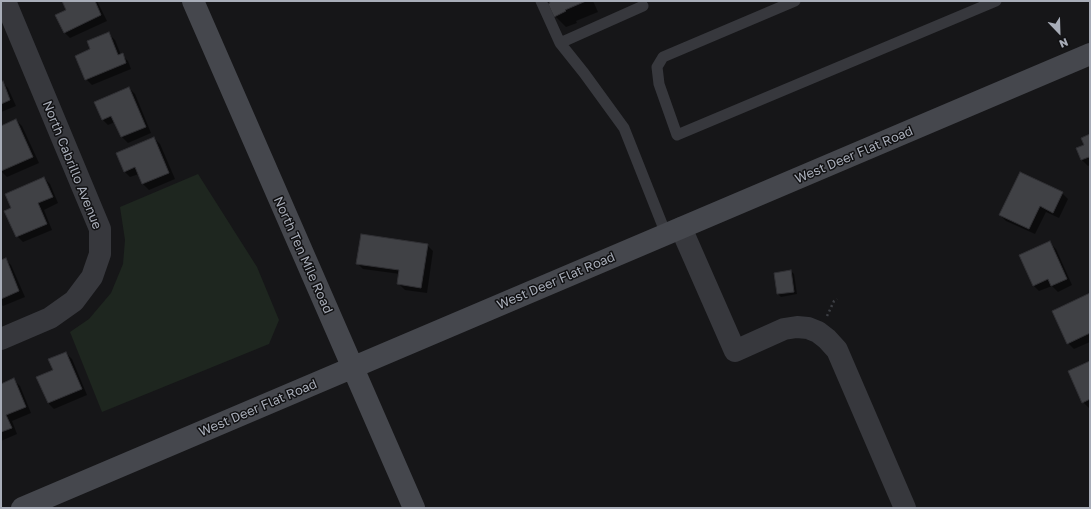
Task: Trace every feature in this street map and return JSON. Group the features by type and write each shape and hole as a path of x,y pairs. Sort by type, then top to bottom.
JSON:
{"main road":[{"name":"North Ten Mile Road","path":"193,1 414,508"},
{"name":"West Deer Flat Road","path":"22,508 1090,54"}],"street":[{"name":"North Cabrillo Avenue","path":"1,339 50,318 74,301 92,277 100,254 100,229 4,1"},
{"path":"674,231 735,351 784,329 797,327 808,328 827,338 837,350 905,508"}],"lane":[{"path":"541,1 560,43 624,128 674,231"},
{"path":"791,2 663,57 657,67 659,84 677,135 996,1"},
{"path":"560,43 643,6"}],"path":[{"path":"827,316 834,301 837,299"}],"shaded area":[{"path":"198,174 257,267 279,320 269,344 102,412 70,332 89,319 111,293 123,264 125,240 120,207"}],"building":[{"path":"62,1 95,1 101,15 64,33 55,15 66,10"},
{"path":"549,1 586,1 565,10 566,11 554,17 548,4 550,3"},
{"path":"109,32 118,55 123,53 126,63 85,80 75,56 90,49 87,41"},
{"path":"3,81 10,100 1,104 1,82"},
{"path":"129,87 146,127 121,137 111,116 102,120 94,102"},
{"path":"16,119 33,157 1,171 1,126"},
{"path":"1090,134 1090,160 1089,157 1081,160 1076,148 1084,145 1081,138"},
{"path":"154,137 169,173 142,184 135,167 124,172 116,153"},
{"path":"1020,172 1063,192 1053,213 1040,206 1029,229 999,215"},
{"path":"44,177 53,197 38,203 47,224 16,237 4,211 11,208 5,194"},
{"path":"361,234 428,244 421,288 397,284 399,270 356,264"},
{"path":"1050,241 1067,279 1051,286 1048,279 1033,286 1019,255"},
{"path":"6,258 19,291 1,299 1,260"},
{"path":"791,270 794,292 777,294 774,273"},
{"path":"1090,293 1090,333 1067,344 1052,311"},
{"path":"66,352 82,389 48,403 36,377 53,370 48,359"},
{"path":"1090,361 1090,399 1082,403 1068,371"},
{"path":"14,378 26,407 6,415 12,428 1,432 1,384"}]}
